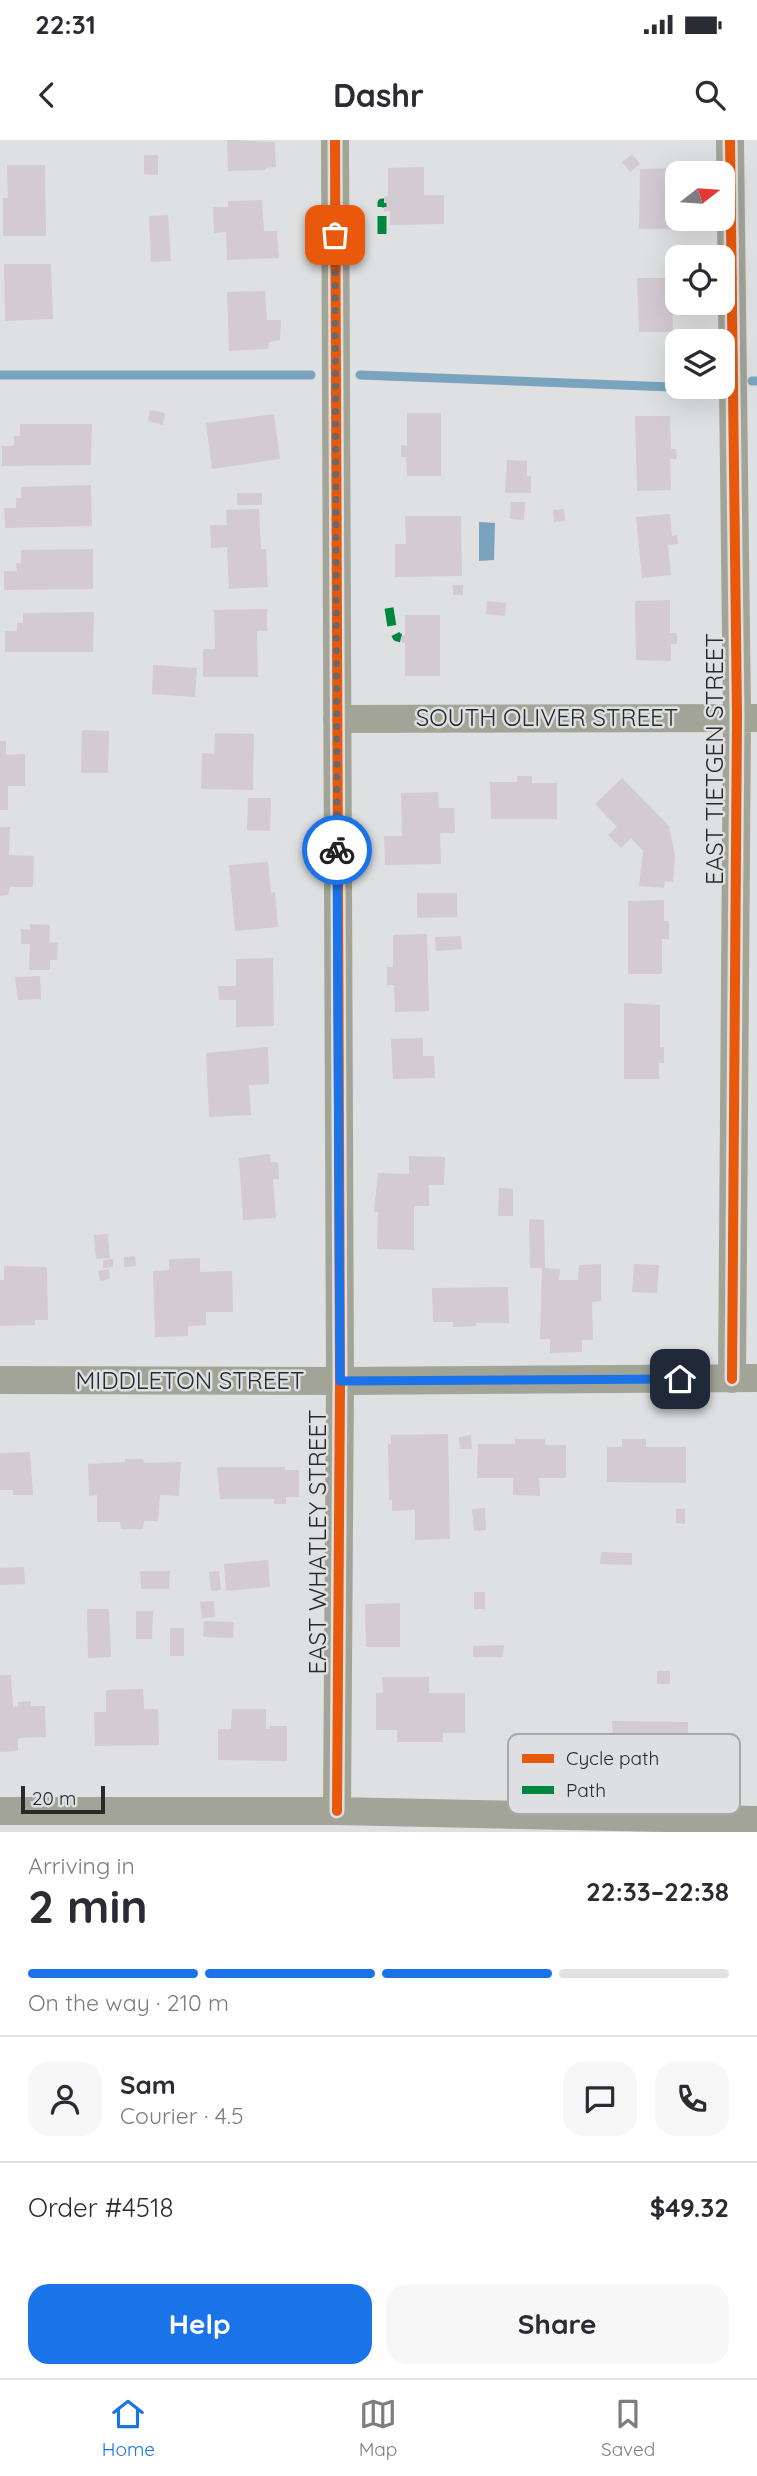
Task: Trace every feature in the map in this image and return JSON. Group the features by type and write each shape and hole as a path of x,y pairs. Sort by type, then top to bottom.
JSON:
{"street":[{"name":"EAST WHATLEY STREET","path":"334,140 340,1381 337,1811"},
{"name":"EAST TIETGEN STREET","path":"730,140 744,359 747,718 744,1379"},
{"name":"SOUTH OLIVER STREET","path":"337,719 747,718"},
{"name":"MIDDLETON STREET","path":"0,1380 744,1379"},
{"path":"0,1811 337,1811 757,1820"}],"water":[{"path":"479,522 495,523 494,560 479,561"}],"building":[{"path":"227,140 275,142 276,167 266,170 228,171"},
{"path":"632,154 640,164 630,172 622,162"},
{"path":"144,155 158,155 158,175 144,174"},
{"path":"7,165 45,165 46,236 3,236 3,198 8,198"},
{"path":"424,167 424,195 444,195 444,224 390,225 390,211 384,212 384,197 388,196 388,168"},
{"path":"665,168 665,229 639,229 640,169"},
{"path":"262,200 264,231 277,231 279,258 227,260 226,232 214,233 213,207 228,207 228,201"},
{"path":"168,215 171,261 151,262 149,216"},
{"path":"4,264 51,264 53,319 5,321"},
{"path":"637,278 665,278 665,315 672,315 673,329 665,329 665,332 639,332"},
{"path":"265,291 267,320 281,320 280,340 269,342 268,349 229,351 227,292"},
{"path":"150,410 165,413 163,425 148,421"},
{"path":"407,413 441,413 441,476 407,476 406,457 401,457 401,445 407,446"},
{"path":"274,414 280,459 212,469 206,423"},
{"path":"635,416 670,416 671,449 676,449 677,459 670,459 671,490 637,491"},
{"path":"20,424 92,424 91,465 2,466 2,446 14,446 14,436 20,436"},
{"path":"507,460 527,461 527,476 531,476 531,493 505,493"},
{"path":"91,485 92,526 5,528 4,508 16,508 16,498 21,498 21,487"},
{"path":"237,493 262,493 262,505 237,505"},
{"path":"511,502 525,502 524,520 510,519"},
{"path":"259,509 261,549 266,549 268,587 229,589 227,547 211,548 210,525 227,525 226,510"},
{"path":"564,509 565,521 554,522 553,510"},
{"path":"670,514 672,536 677,535 678,544 668,545 671,575 642,578 636,517"},
{"path":"405,516 461,516 462,576 395,577 395,544 406,544"},
{"path":"93,549 93,589 4,590 4,571 17,571 16,563 21,563 21,550"},
{"path":"453,585 463,585 463,595 453,595"},
{"path":"670,600 670,633 677,633 677,644 671,644 671,661 636,660 635,601"},
{"path":"487,601 506,603 505,616 486,614"},
{"path":"267,609 267,631 257,631 258,677 203,677 203,649 215,649 214,610"},
{"path":"94,612 93,652 5,652 5,631 17,631 17,623 23,623 23,613"},
{"path":"405,615 440,615 440,676 405,676 405,643 402,643 401,635 405,635"},
{"path":"153,665 197,668 195,697 152,694"},
{"path":"82,730 109,731 108,773 81,773"},
{"path":"215,733 254,734 253,790 201,789 202,753 214,754"},
{"path":"0,741 6,741 6,755 25,754 25,786 8,786 8,810 0,810"},
{"path":"517,776 532,776 532,783 557,783 557,819 491,819 490,782 517,782"},
{"path":"622,778 669,826 675,856 673,882 665,881 664,888 639,886 643,851 631,838 621,848 608,835 617,827 595,804"},
{"path":"438,792 439,808 454,808 455,833 440,833 441,864 385,865 384,836 402,836 401,793"},
{"path":"248,798 271,798 270,831 247,830"},
{"path":"0,827 10,827 9,855 34,856 33,887 10,887 8,895 0,896"},
{"path":"268,862 271,893 275,892 278,927 235,931 229,865"},
{"path":"417,893 457,893 457,917 417,918"},
{"path":"664,900 664,921 669,921 669,939 662,939 662,974 628,974 628,901"},
{"path":"30,924 50,925 49,942 58,943 57,960 50,960 50,970 29,970 30,944 21,944 21,929 30,930"},
{"path":"427,934 429,1011 395,1012 394,985 387,985 387,967 393,967 393,935"},
{"path":"461,936 462,949 436,951 435,937"},
{"path":"273,958 274,1026 236,1027 236,1000 219,1000 218,986 236,986 236,959"},
{"path":"40,976 41,999 18,1000 15,977"},
{"path":"624,1003 660,1005 660,1047 664,1047 664,1063 659,1063 659,1079 624,1079"},
{"path":"423,1038 423,1056 434,1056 435,1078 393,1079 391,1039"},
{"path":"268,1047 269,1084 249,1085 251,1115 209,1117 206,1053"},
{"path":"270,1154 271,1162 278,1162 279,1179 273,1179 276,1218 243,1220 239,1158"},
{"path":"409,1156 445,1157 444,1185 429,1185 429,1206 414,1206 414,1250 377,1249 378,1212 374,1212 378,1173 409,1174"},
{"path":"499,1188 513,1189 513,1216 498,1216"},
{"path":"529,1219 544,1220 545,1268 560,1269 559,1280 578,1280 579,1265 601,1264 601,1301 592,1302 593,1340 582,1340 582,1352 550,1353 550,1339 540,1339 542,1268 530,1268"},
{"path":"108,1234 110,1258 96,1259 94,1235"},
{"path":"135,1256 136,1266 124,1267 124,1257"},
{"path":"200,1258 200,1272 232,1271 233,1312 206,1312 206,1325 188,1326 188,1336 155,1337 153,1271 169,1270 169,1259"},
{"path":"113,1259 113,1267 103,1268 103,1260"},
{"path":"634,1264 659,1265 657,1293 632,1292"},
{"path":"4,1266 47,1267 48,1320 35,1320 35,1325 0,1326 0,1280 4,1280"},
{"path":"109,1269 110,1279 100,1281 98,1271"},
{"path":"508,1287 509,1323 476,1323 476,1326 453,1327 453,1322 433,1322 432,1288"},
{"path":"448,1434 450,1539 415,1540 415,1510 392,1511 392,1500 389,1500 388,1444 391,1444 391,1435"},
{"path":"471,1435 472,1449 460,1449 459,1437"},
{"path":"515,1439 545,1439 545,1445 566,1445 566,1478 539,1478 540,1496 513,1495 513,1478 477,1478 478,1444 515,1444"},
{"path":"622,1439 646,1439 646,1447 686,1447 686,1483 607,1482 607,1447 622,1447"},
{"path":"30,1452 33,1495 13,1495 13,1490 0,1490 0,1453"},
{"path":"125,1459 143,1459 144,1463 181,1462 179,1496 160,1495 158,1521 144,1521 143,1529 121,1529 120,1522 97,1522 97,1495 89,1496 88,1464 125,1462"},
{"path":"217,1467 285,1467 285,1470 299,1470 299,1497 286,1497 286,1504 274,1504 274,1499 220,1499"},
{"path":"485,1508 486,1530 474,1531 472,1509"},
{"path":"676,1509 685,1509 685,1524 676,1523"},
{"path":"601,1552 632,1553 632,1565 600,1564"},
{"path":"268,1560 270,1587 226,1591 224,1564"},
{"path":"24,1567 25,1584 0,1585 0,1568"},
{"path":"140,1571 170,1571 169,1589 141,1589"},
{"path":"219,1571 221,1590 211,1591 209,1572"},
{"path":"474,1592 485,1592 485,1609 474,1609"},
{"path":"214,1601 215,1617 202,1618 200,1602"},
{"path":"400,1603 400,1647 366,1647 365,1604"},
{"path":"87,1609 109,1609 111,1657 88,1658"},
{"path":"136,1611 153,1611 152,1639 136,1639"},
{"path":"204,1621 234,1622 233,1638 203,1637"},
{"path":"170,1628 184,1628 184,1656 170,1656"},
{"path":"504,1645 503,1657 473,1657 473,1646"},
{"path":"657,1671 670,1671 670,1684 657,1684"},
{"path":"0,1675 11,1675 13,1707 18,1706 18,1702 31,1701 31,1706 45,1706 46,1737 18,1738 18,1751 0,1752"},
{"path":"382,1677 429,1677 429,1693 465,1693 465,1733 443,1733 443,1742 397,1742 397,1730 376,1730 376,1693 383,1693"},
{"path":"143,1689 144,1709 158,1709 159,1745 95,1746 94,1712 106,1712 106,1690"},
{"path":"232,1709 266,1709 266,1729 270,1729 269,1726 287,1726 287,1761 218,1760 218,1729 231,1729"},
{"path":"612,1721 688,1722 688,1734 613,1734"}],"waterway":[{"path":"0,375 311,375"},
{"path":"360,375 665,387"},
{"path":"752,381 757,381"}],"marked path":[{"path":"382,234 384,203"},
{"path":"389,608 392,627 397,637 401,638"}],"cycle path":[{"path":"335,140 340,1381 337,1811"},
{"path":"730,140 737,717 732,1379"}],"way so far":[{"path":"335,235 337,850"}],"route":[{"path":"337,850 340,1381 680,1379"}]}
